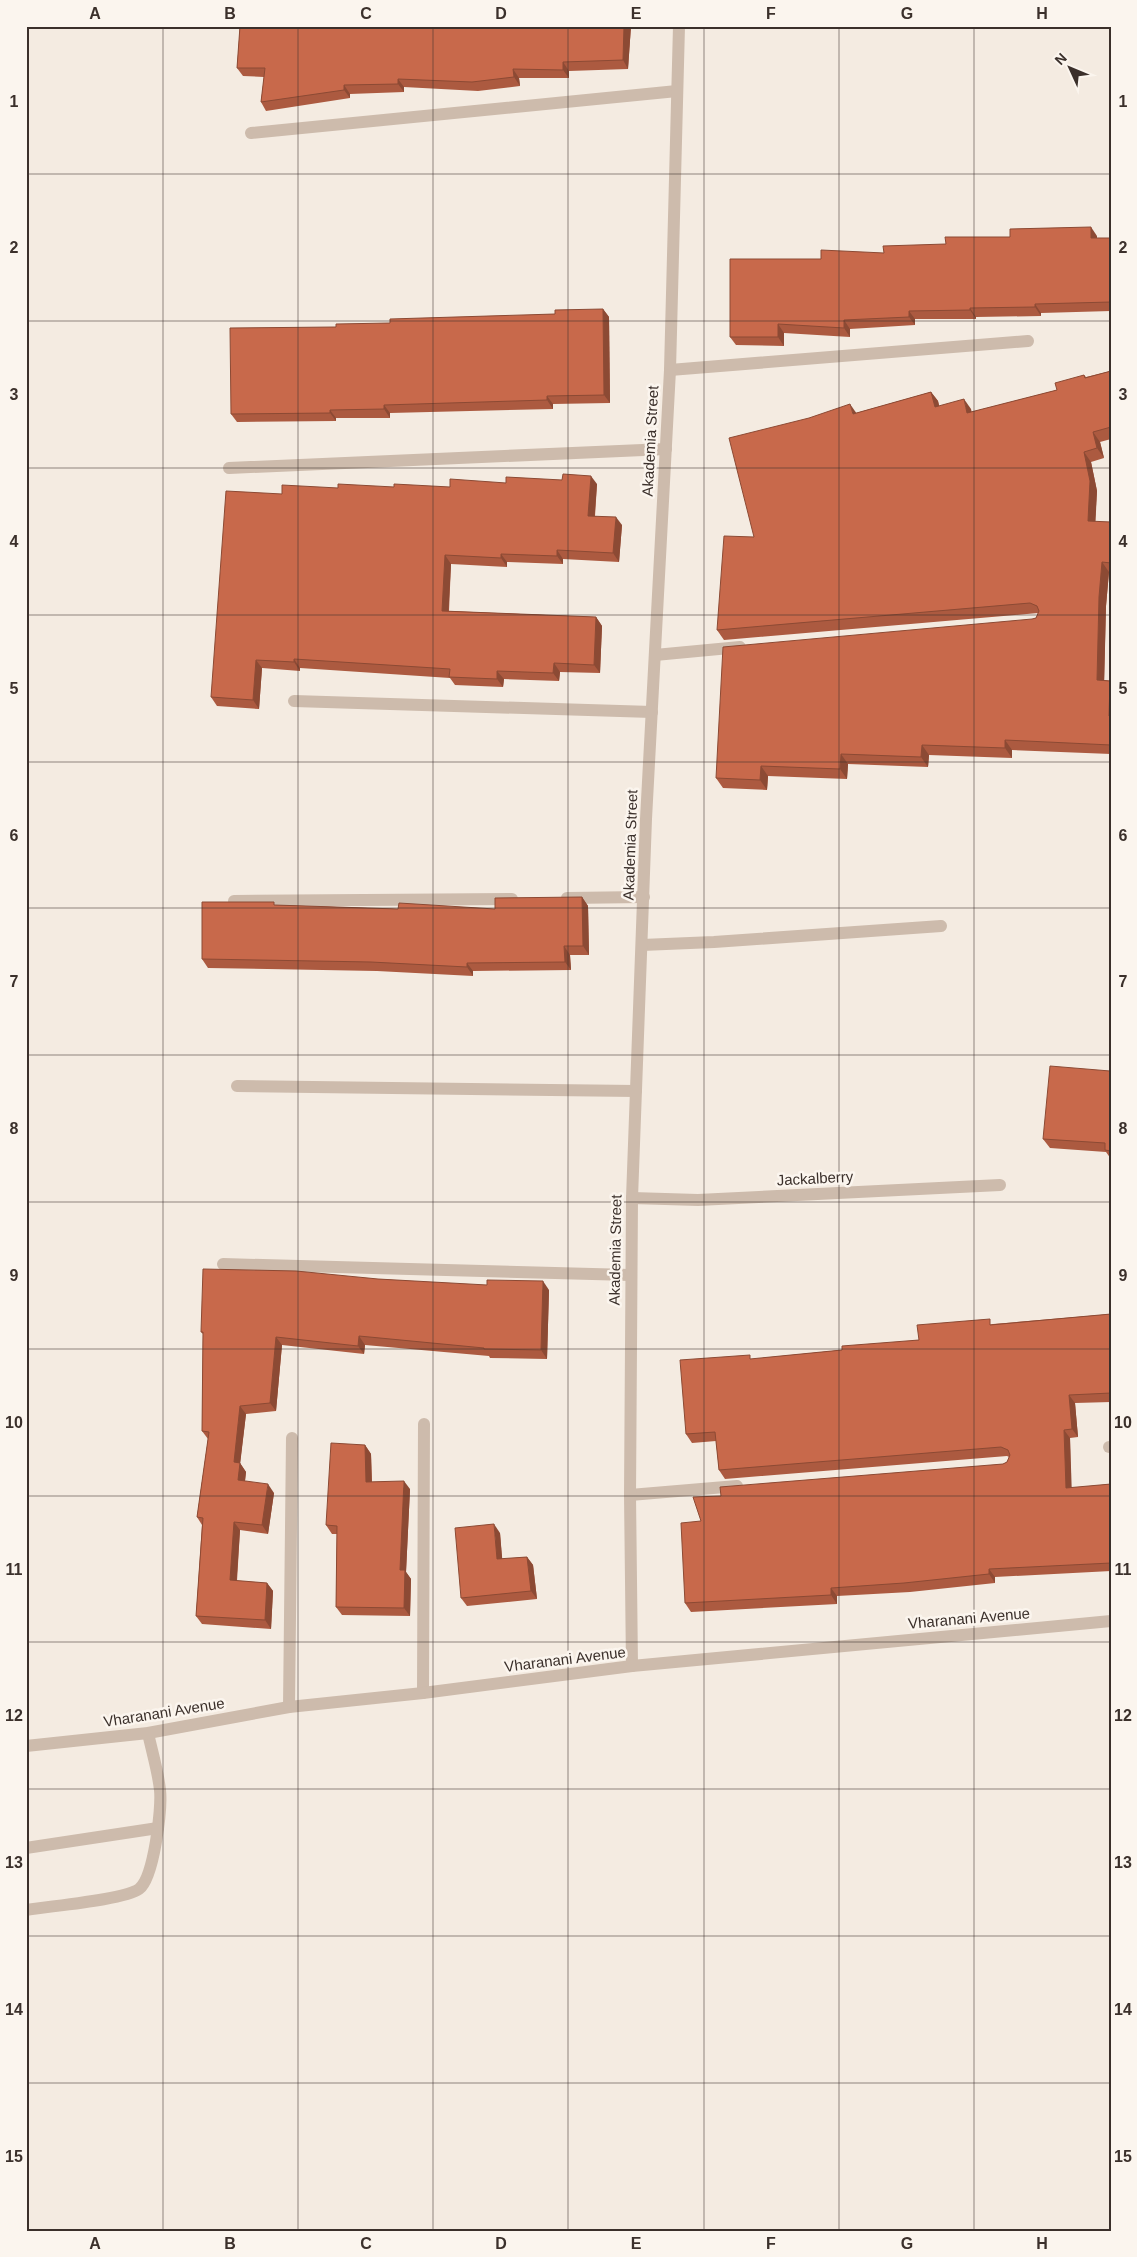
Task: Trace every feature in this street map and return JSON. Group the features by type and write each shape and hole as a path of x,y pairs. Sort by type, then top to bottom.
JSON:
{"street":[{"name":"Akademia Street","path":"632,1666 630,1275 632,1198 652,712 670,370 680,26"},
{"path":"250,133 677,91"},
{"path":"670,370 1028,341"},
{"path":"230,468 666,449"},
{"path":"655,655 753,646"},
{"path":"294,701 652,712"},
{"path":"557,898 644,897"},
{"path":"234,901 527,898"},
{"path":"642,945 714,942 941,926"},
{"path":"237,1086 636,1091"},
{"name":"Jackalberry","path":"632,1198 698,1200 1000,1185"},
{"path":"223,1264 630,1275"},
{"path":"423,1694 424,1424"},
{"path":"289,1707 292,1438"},
{"path":"630,1495 745,1485"},
{"name":"Vharanani Avenue","path":"26,1746 148,1733 289,1707 423,1694 632,1666 1111,1621"},
{"path":"26,1910 124,1895 140,1889 148,1876 158,1828 160,1791 148,1733"},
{"path":"26,1848 158,1828"}],"building":[{"path":"240,26 624,26 623,60 563,62 563,70 513,69 514,77 472,82 398,79 398,84 344,85 344,90 261,102 265,68 237,68"},
{"path":"1091,227 1091,238 1111,238 1111,302 1035,304 1035,307 970,308 970,310 909,311 909,317 844,320 844,328 778,324 778,337 730,337 730,259 821,259 821,250 884,253 883,246 946,244 945,237 1010,237 1010,229"},
{"path":"603,309 604,395 547,396 547,400 384,405 384,409 330,410 330,413 231,414 230,328 336,327 336,324 390,323 390,319 555,314 555,310"},
{"path":"1111,371 1111,427 1093,432 1097,448 1084,452 1090,481 1088,521 1111,522 1111,563 1102,562 1099,597 1097,680 1110,681 1109,716 1111,716 1111,745 1005,740 1005,748 922,745 921,757 841,754 840,769 761,766 760,780 716,778 723,647 1032,619 1036,618 1039,611 1037,606 1030,603 717,630 724,536 754,537 729,438 809,418 850,404 853,414 931,392 935,407 964,399 967,413 1057,390 1055,383 1084,375 1085,378"},
{"path":"563,474 591,476 588,516 616,517 613,553 557,550 557,556 501,554 501,558 445,555 442,611 596,617 594,665 554,663 553,673 497,671 497,679 449,677 450,669 294,659 294,662 256,660 253,700 211,697 226,491 282,494 282,485 338,488 338,484 450,487 450,479 506,483 506,477 562,480"},
{"path":"582,897 583,946 564,946 565,962 467,963 467,967 371,962 202,959 202,902 274,902 274,905 398,909 399,903 495,909 495,898"},
{"path":"1111,1053 1111,1151 1105,1150 1105,1143 1043,1139 1050,1066 1110,1071"},
{"path":"203,1269 296,1271 378,1279 487,1285 487,1280 543,1281 541,1350 484,1349 359,1336 358,1346 276,1337 270,1403 240,1406 234,1462 240,1463 238,1480 268,1484 262,1525 234,1522 230,1580 267,1583 265,1620 196,1616 203,1518 197,1517 209,1432 202,1431 203,1332 201,1332"},
{"path":"1111,1314 1111,1393 1069,1395 1072,1429 1064,1430 1066,1488 1111,1484 1111,1563 989,1569 989,1574 831,1588 831,1595 685,1603 681,1523 701,1521 693,1497 721,1496 720,1487 1003,1464 1007,1462 1010,1455 1008,1450 1001,1447 719,1470 715,1432 686,1434 680,1360 750,1355 750,1359 842,1350 842,1346 919,1340 917,1325 990,1319 990,1325"},
{"path":"331,1443 365,1445 366,1482 404,1481 400,1570 405,1570 404,1608 336,1607 337,1526 326,1525"},
{"path":"494,1524 497,1559 527,1557 531,1591 461,1598 455,1528"}]}
